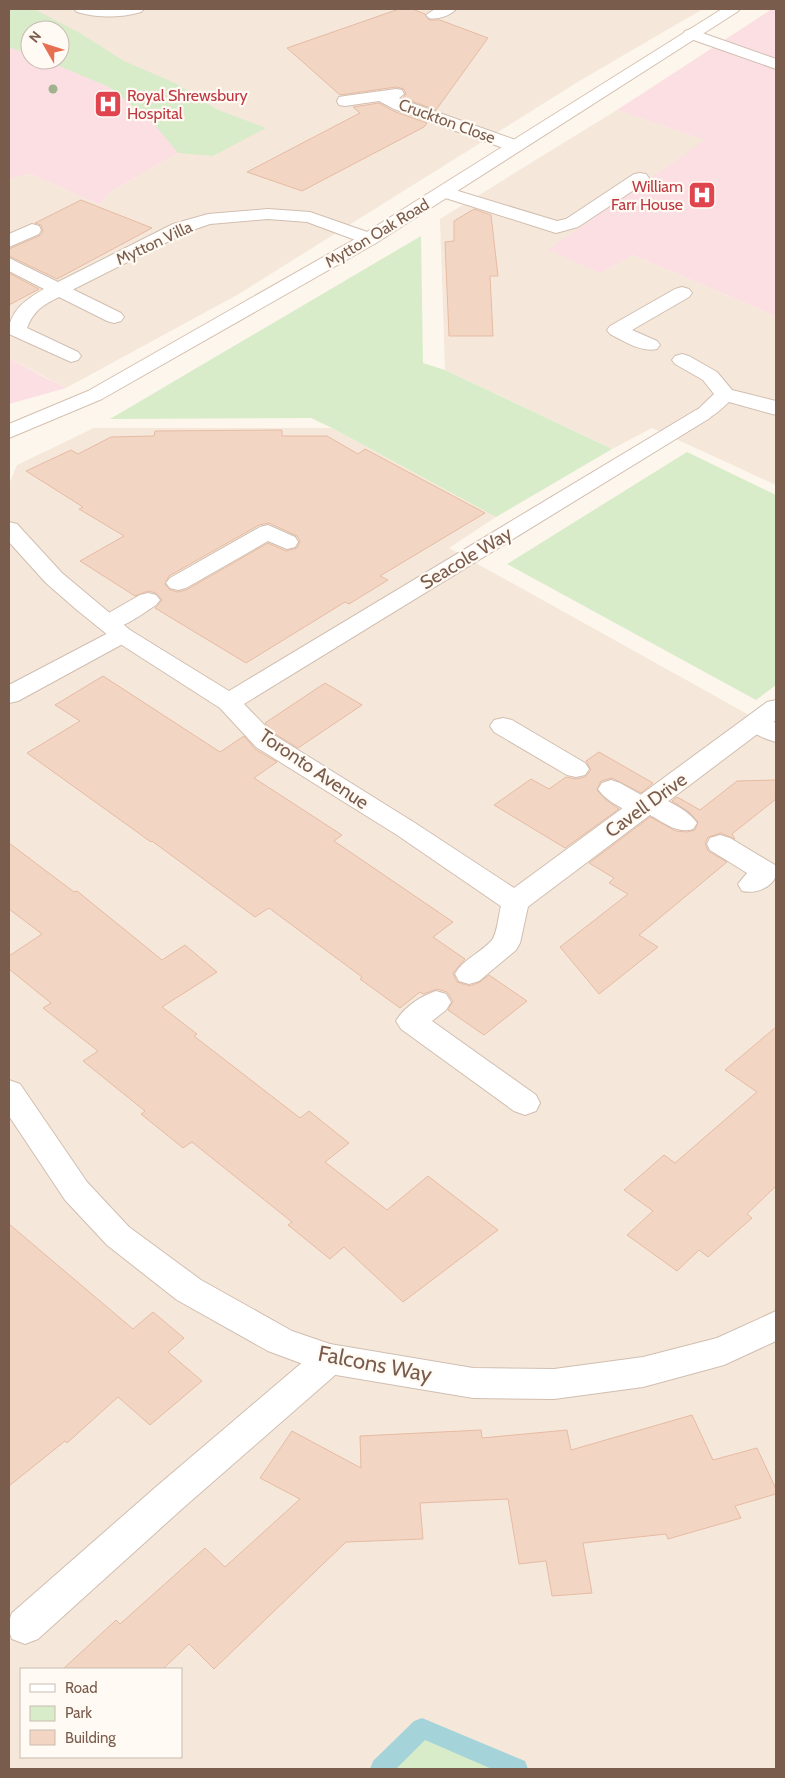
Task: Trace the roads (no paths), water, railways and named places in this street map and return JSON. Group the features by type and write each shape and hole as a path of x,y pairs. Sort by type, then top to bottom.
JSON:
{"street":[{"path":"82,9 96,12 125,12 136,9"},
{"name":"Mytton Oak Road","path":"9,432 95,394 369,239 732,9"},
{"path":"691,34 776,64"},
{"path":"345,101 379,95 414,93"},
{"name":"Cruckton Close","path":"379,95 400,106 515,146"},
{"path":"445,192 556,227 572,223 640,178"},
{"name":"Mytton Villa","path":"71,356 16,330 21,315 36,301 180,228 208,219 268,214 310,217 369,239"},
{"path":"9,241 32,230"},
{"path":"9,264 114,317"},
{"path":"650,345 617,330 682,293"},
{"path":"682,360 710,376 725,394 765,404 776,409"},
{"name":"Seacole Way","path":"229,702 703,414 725,394"},
{"name":"Toronto Avenue","path":"9,529 54,578 115,629 229,702 265,741 406,829 515,902"},
{"path":"178,583 268,532 287,542"},
{"path":"9,695 115,629 148,600"},
{"name":"Cavell Drive","path":"515,902 647,805 770,722"},
{"path":"504,726 576,769"},
{"path":"611,789 684,823"},
{"path":"720,844 765,872 752,884"},
{"path":"470,974 506,943 515,902"},
{"path":"436,1002 411,1022 525,1102"},
{"name":"Falcons Way","path":"9,1092 76,1191 118,1236 189,1290 280,1341 330,1359 473,1383 554,1384 643,1372 724,1351 776,1325"},
{"path":"26,1626 170,1497 330,1359"}],"waterway":[{"path":"381,1769 422,1728 517,1769"}],"place":[{"name":"Royal Shrewsbury Hospital","path":"108,104"},
{"name":"William Farr House","path":"702,195"}]}
